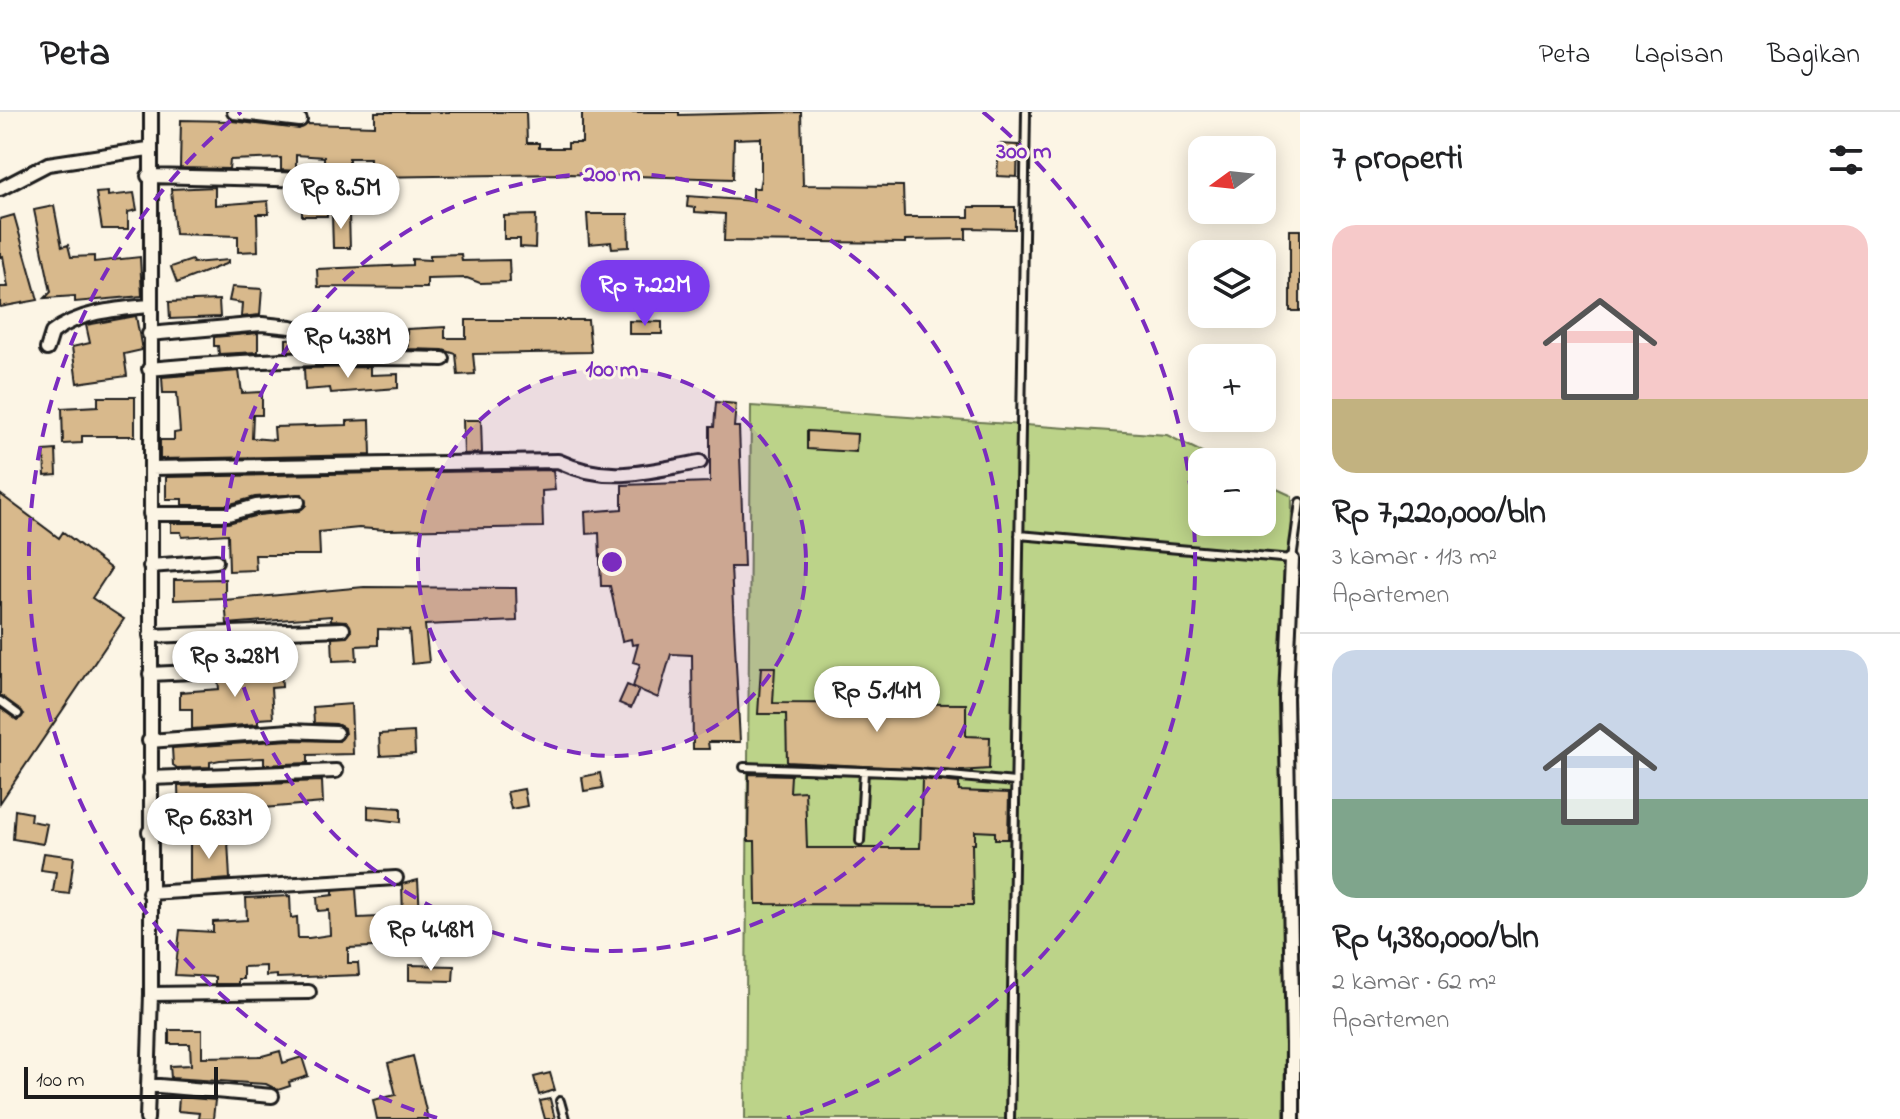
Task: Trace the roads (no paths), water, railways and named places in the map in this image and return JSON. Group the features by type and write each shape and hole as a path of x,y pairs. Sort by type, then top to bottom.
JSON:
{"street":[{"path":"147,1119 151,994 148,149 151,112"},
{"path":"234,112 300,120"},
{"path":"0,189 48,164 148,149"},
{"path":"148,176 353,181"},
{"path":"47,349 52,333 70,322 112,309 149,306"},
{"path":"149,334 262,324 325,335 374,334"},
{"path":"149,369 238,359 260,363 325,358 443,359"},
{"path":"151,468 558,461 578,470 611,477 700,462"},
{"path":"150,514 228,514 256,506 298,502"},
{"path":"1292,559 1286,698 1296,1046 1293,1119"},
{"path":"150,566 216,561"},
{"path":"150,636 343,629"},
{"path":"150,674 234,670"},
{"path":"149,741 290,731 336,733"},
{"path":"150,778 336,771"},
{"path":"149,832 256,832"},
{"path":"149,893 396,878"},
{"path":"151,994 309,992"},
{"path":"148,1085 272,1096"}],"lane":[{"path":"1010,1119 1026,112"},
{"path":"1019,535 1292,559 1300,502"},
{"path":"0,701 18,714"},
{"path":"744,767 864,771 1015,782"},
{"path":"860,841 864,771"},
{"path":"560,1101 565,1119"}]}
